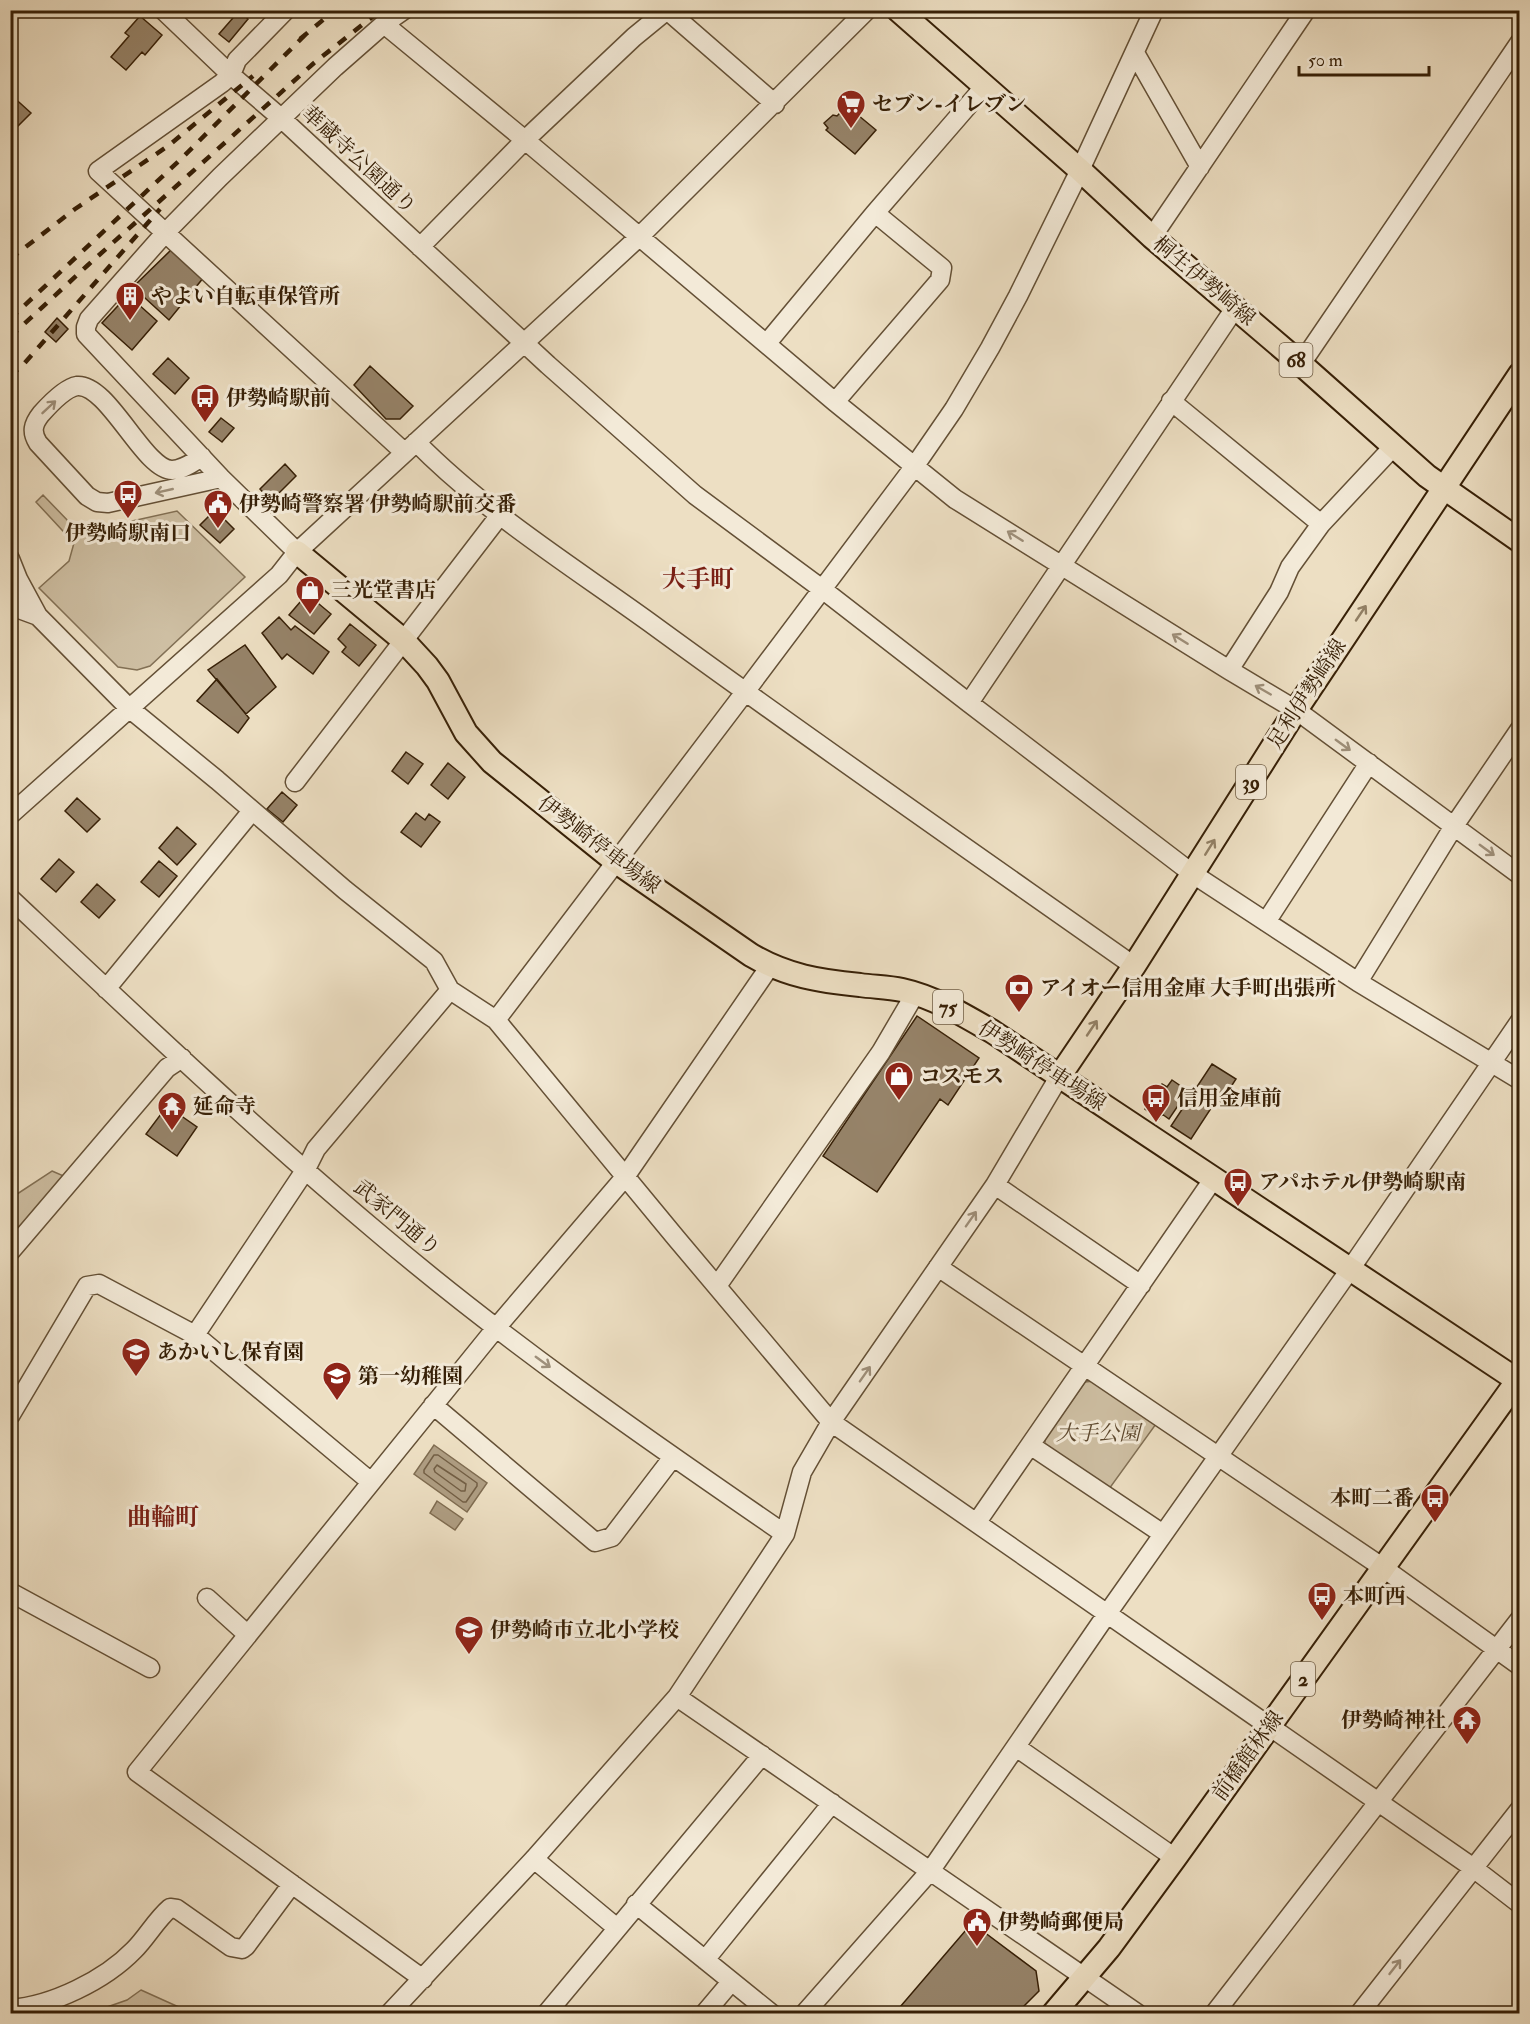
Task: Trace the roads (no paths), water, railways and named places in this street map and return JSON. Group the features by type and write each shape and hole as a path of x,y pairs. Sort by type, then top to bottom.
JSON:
{"main road":[{"name":"桐生伊勢崎線","path":"898,10 1080,170 1152,237 1444,489 1520,541"},
{"name":"足利伊勢崎線","path":"1059,1077 1134,966 1296,710 1520,374"},
{"name":"伊勢崎停車場線","path":"297,552 403,640 432,673 466,733 480,751 615,861 751,955 771,966 796,975 826,981 901,989 953,1009 993,1032 1519,1379"},
{"name":"前橋館林線","path":"1053,2013 1086,1977 1175,1858 1519,1379"}],"street":[{"name":"華蔵寺公園通り","path":"163,10 524,343 695,495 822,589 1193,874 1358,982 1520,1080"},
{"path":"286,10 237,60 231,75 98,171 410,447 437,464 500,515 745,692 1134,966"},
{"path":"297,552 221,478 86,334 86,327 89,319 166,232 281,118 384,24 404,10"},
{"path":"420,247 525,140 634,37 667,10 775,104"},
{"path":"10,815 279,575 297,552 639,237 867,10"},
{"path":"1152,237 1306,10"},
{"path":"496,1020 914,467 954,409 990,348 1080,170 1153,11"},
{"path":"384,24 835,402 955,499 1296,710 1520,874"},
{"path":"1301,364 1520,42"},
{"path":"1135,53 1200,167"},
{"path":"767,343 985,86"},
{"path":"835,402 940,280 942,268 875,213"},
{"path":"969,703 1235,308"},
{"path":"202,457 178,469 169,470 159,465 96,394 78,386 66,392 40,415 33,427 38,443 87,496 97,502 108,503 221,478"},
{"path":"1171,401 1321,524"},
{"path":"1230,670 1280,592 1290,567 1321,524 1394,446"},
{"path":"295,782 500,515"},
{"path":"10,560 38,616 129,708 434,961 450,990 496,1020 831,1422 1472,1867 1520,1904"},
{"path":"10,601 19,609 38,616"},
{"path":"1358,982 1454,826 1520,729"},
{"path":"1266,922 1369,763"},
{"path":"106,988 252,811"},
{"name":"武家門通り","path":"10,898 249,1120 376,1231 496,1328 673,1457 784,1534"},
{"path":"423,1979 137,1772 496,1328 625,1177 771,966"},
{"path":"195,1335 306,1169 316,1149 450,990"},
{"path":"717,1286 881,1052 915,994"},
{"path":"804,2013 931,1870 1107,1614 1351,1268 1520,1021"},
{"path":"10,1252 167,1068 182,1058"},
{"path":"389,2013 534,1859 676,1697 784,1534 802,1472 831,1422 994,1185 1059,1077"},
{"path":"977,1522 1214,1179"},
{"path":"994,1185 1141,1285"},
{"path":"938,1267 1382,1567 1520,1666"},
{"path":"10,1416 87,1286 99,1284 195,1335 371,1482"},
{"path":"433,1405 595,1542 612,1537 673,1457"},
{"path":"1030,1445 1163,1534"},
{"path":"10,1592 150,1668"},
{"path":"207,1598 248,1635"},
{"path":"1214,2013 1520,1618"},
{"path":"676,1697 1138,2013"},
{"path":"1016,1747 1175,1858"},
{"path":"546,2013 762,1755"},
{"path":"705,1960 832,1803"},
{"path":"1359,2013 1520,1809"},
{"path":"534,1859 617,1928"},
{"path":"10,2009 53,2000 84,1987 134,1951 170,1908 177,1909 231,1947 242,1948 246,1946 292,1884"},
{"path":"636,1904 772,2013"},
{"path":"704,2013 731,1982"}],"water":[{"path":"434,1445 487,1483 467,1512 414,1474"},
{"path":"437,1501 463,1519 455,1530 430,1513"}],"railway":[{"path":"300,39 335,10"},
{"path":"10,337 314,63 381,10"},
{"path":"10,319 181,159 306,34"},
{"path":"10,259 75,209 168,146 253,76"},
{"path":"10,376 22,366 160,209"}],"place":[{"name":"セブン-イレブン","path":"851,130"},
{"name":"やよい自転車保管所","path":"130,322"},
{"name":"伊勢崎駅前","path":"205,424"},
{"name":"伊勢崎駅南口","path":"128,520"},
{"name":"伊勢崎警察署 伊勢崎駅前交番","path":"218,530"},
{"name":"三光堂書店","path":"310,616"},
{"name":"アイオー信用金庫 大手町出張所","path":"1019,1014"},
{"name":"コスモス","path":"899,1102"},
{"name":"信用金庫前","path":"1156,1124"},
{"name":"延命寺","path":"172,1132"},
{"name":"アパホテル伊勢崎駅南","path":"1238,1208"},
{"name":"あかいし保育園","path":"136,1378"},
{"name":"第一幼稚園","path":"337,1402"},
{"name":"本町二番","path":"1435,1524"},
{"name":"本町西","path":"1322,1622"},
{"name":"伊勢崎市立北小学校","path":"469,1656"},
{"name":"伊勢崎神社","path":"1467,1746"},
{"name":"伊勢崎郵便局","path":"977,1948"}],"district":[{"name":"大手町","path":"698,579"},
{"name":"曲輪町","path":"163,1517"}],"park label":[{"name":"大手公園","path":"1098,1433"}]}
